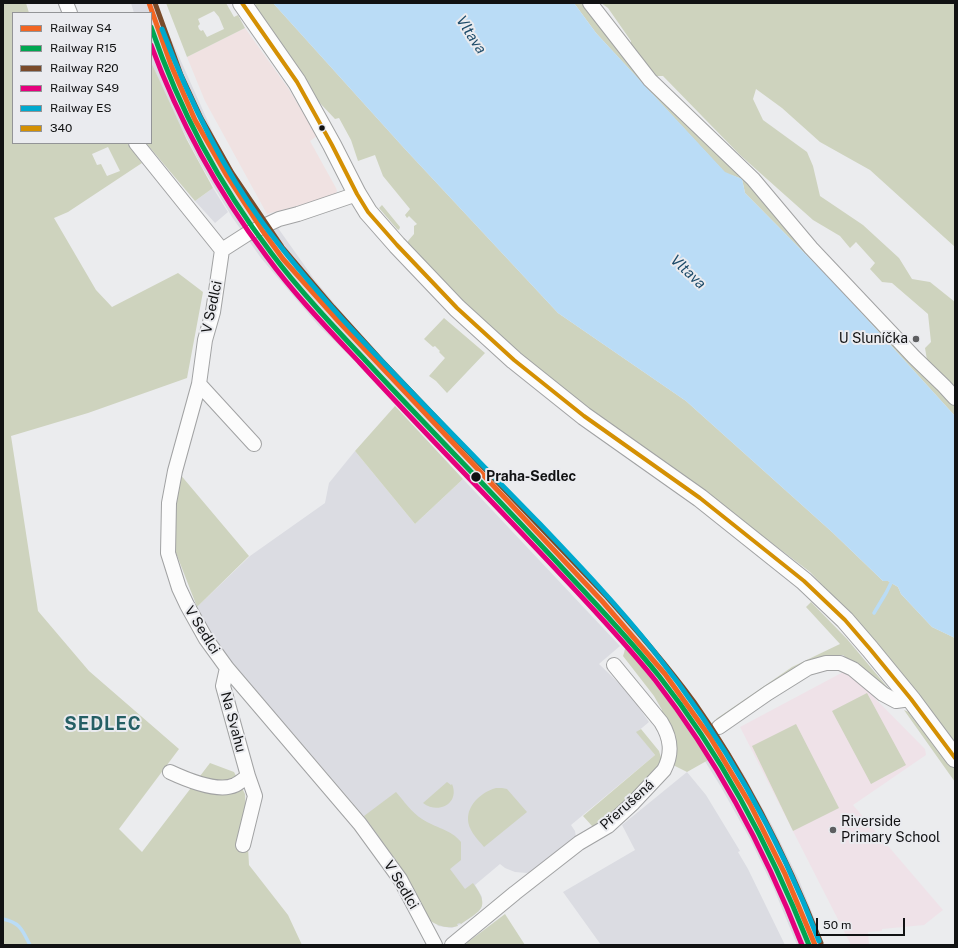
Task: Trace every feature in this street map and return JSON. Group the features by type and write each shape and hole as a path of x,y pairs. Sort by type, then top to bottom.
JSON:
{"main road":[{"path":"242,3 297,82 368,212 397,245 457,308 514,360 584,416 700,498 804,581 845,620 911,699 955,758"}],"street":[{"path":"590,3 650,80 753,179 811,248 955,398"},
{"path":"137,144 222,250 247,234 279,219 357,194"},
{"name":"V Sedlci","path":"222,250 215,300 205,340 198,384 175,471 169,503 168,553 186,605 206,639 227,668 360,824 400,879 435,945"},
{"path":"198,384 254,444"},
{"path":"719,727 768,693 808,668 826,663 840,663 853,669 882,694 896,701 911,699"},
{"name":"Přerušená","path":"452,945 514,893 574,847 608,826 633,803 668,764 670,740 666,731 661,722 614,665"},
{"name":"Na Svahu","path":"227,668 223,686 255,796 243,846"},
{"path":"170,772 190,781 208,786 220,787 233,786 248,776"}],"shaded area":[{"path":"131,3 155,3 222,153 252,204 271,232 278,228 314,279 380,358 378,360 565,555 605,599 608,597 715,729 743,773 773,827 799,880 817,925 823,945 797,945 774,889 750,839 721,787 693,742 624,651 626,647 610,628 612,626 387,389 385,391 318,325 261,258 232,217 201,165 171,108 152,64 152,12 134,12"},
{"path":"245,28 288,88 317,136 310,141 336,188 337,191 334,196 267,214 205,101 187,57"},
{"path":"213,188 228,212 215,223 195,201"},
{"path":"355,451 415,524 463,479 620,646 599,664 629,693 649,722 637,732 655,755 571,825 575,831 576,837 532,871 527,873 515,872 500,864 475,885 482,897 482,906 479,911 461,924 452,928 438,926 412,888 395,859 364,816 219,647 197,607 250,556 325,503 329,483"},
{"name":"Riverside Primary School","path":"847,670 925,749 926,755 853,805 943,910 924,925 882,929 882,931 868,932 869,945 851,945 740,727"},
{"path":"687,772 706,795 740,851 738,852 748,869 785,945 601,945 563,892 635,850 622,825"}],"green space":[{"path":"3,3 26,3 29,12 12,12 12,144 128,144 142,163 68,212 54,218 96,290 112,307 178,273 203,292 187,378 88,413 11,436 38,611 89,671 179,749 119,829 142,852 210,763 234,772 245,794 249,865 288,915 302,945 3,945","holes":["108,147 120,171 107,176 101,164 97,165 92,154"]},
{"path":"166,3 226,3 234,17 238,15 245,28 187,57","holes":["214,11 219,17 224,29 207,37 203,30 201,31 199,29 198,26 200,24 198,19"]},
{"path":"256,3 273,3 404,148 558,313 686,401 832,532 883,581 888,581 898,587 901,594 932,627 955,638 955,744 861,626 810,572 690,481 599,417 562,388 466,305 408,245 408,241 414,234 414,226 417,224 409,216 407,218 405,215 410,209 383,176 375,155 358,161 351,140 339,118 335,119 317,100 255,6"},
{"path":"574,3 585,3 955,402 955,416 835,284 745,193 742,179 725,173 596,33"},
{"path":"601,3 955,3 955,247 870,170 820,142 782,108 756,89 753,99 763,120 807,152 813,166 820,196 863,225 899,258 912,279 930,282 955,302 955,395 928,366 925,348 931,342 928,314 892,283 882,282 870,269 875,263 856,242 850,248 840,236 813,220 740,155 663,76 653,76 631,46 631,41 608,8"},
{"path":"152,64 187,140 213,188 195,201 147,144 152,144"},
{"path":"382,205 400,227 399,230 379,208"},
{"path":"444,318 485,353 447,393 429,376 445,358 435,346 433,347 424,339"},
{"path":"395,406 463,479 415,524 355,451"},
{"path":"179,473 249,556 197,607 171,540"},
{"path":"811,602 847,639 889,689 881,687 843,655 829,656 805,666 718,722 716,719 792,667 840,644 806,607"},
{"path":"626,647 685,723 710,759 687,772 673,765 661,715 662,710 654,696 623,656"},
{"path":"867,693 906,765 871,784 832,711"},
{"path":"904,710 914,714 955,769 955,782"},
{"path":"796,724 839,808 793,831 752,746"},
{"path":"641,729 659,751 663,764 657,772 605,821 593,827 583,816 655,755 636,732"},
{"path":"447,782 451,785 452,784 454,791 451,802 435,808 423,803"},
{"path":"496,788 507,789 527,812 484,847 471,830 468,823 468,816 473,804 478,798 489,790"},
{"path":"396,792 418,816 427,822 453,834 461,842 461,860 450,869 465,889 473,883 482,898 482,903 481,908 474,915 461,924 457,924 458,926 443,926 429,920 395,859 364,816"},
{"path":"505,914 525,945 465,945 468,942"}],"water":[{"name":"Vltava","path":"273,3 574,3 596,33 725,172 742,179 745,193 835,284 955,416 955,638 932,627 901,594 898,587 888,581 883,581 832,532 686,401 558,313 404,148"}],"waterway":[{"path":"874,613 891,583"},
{"path":"3,919 17,925 23,931 30,945"}],"rail line":[{"name":"S4","path":"149,3 171,65 195,120 227,176 262,230 283,259 339,322 602,601 665,674 710,737 750,804 785,874 815,945"},
{"name":"R20","path":"155,3 181,75 201,118 232,173 282,247 333,307 382,361 607,597 652,648 684,688 713,730 749,789 780,849 821,943"},
{"name":"ES","path":"162,29 183,80 218,153 246,200 302,274 369,348 598,586 640,634 679,683 726,753 747,789 786,864 819,941"},
{"name":"R15","path":"152,30 175,88 202,145 234,200 272,254 342,335 614,624 659,676 682,707 725,771 744,805 779,874 809,945"},
{"name":"S49","path":"152,48 174,101 201,155 232,207 277,271 336,337 611,629 655,680 678,711 699,742 738,807 772,875 802,945"}],"transit line":[{"name":"340","path":"242,3 297,82 368,212 397,245 457,308 514,360 584,416 700,498 804,581 845,620 870,649 911,699 955,758"}],"place":[{"name":"U Sluníčka","path":"916,339"},
{"name":"Praha-Sedlec","path":"476,477"},
{"name":"Riverside Primary School","path":"833,830"}],"district":[{"name":"SEDLEC","path":"103,724"}]}
